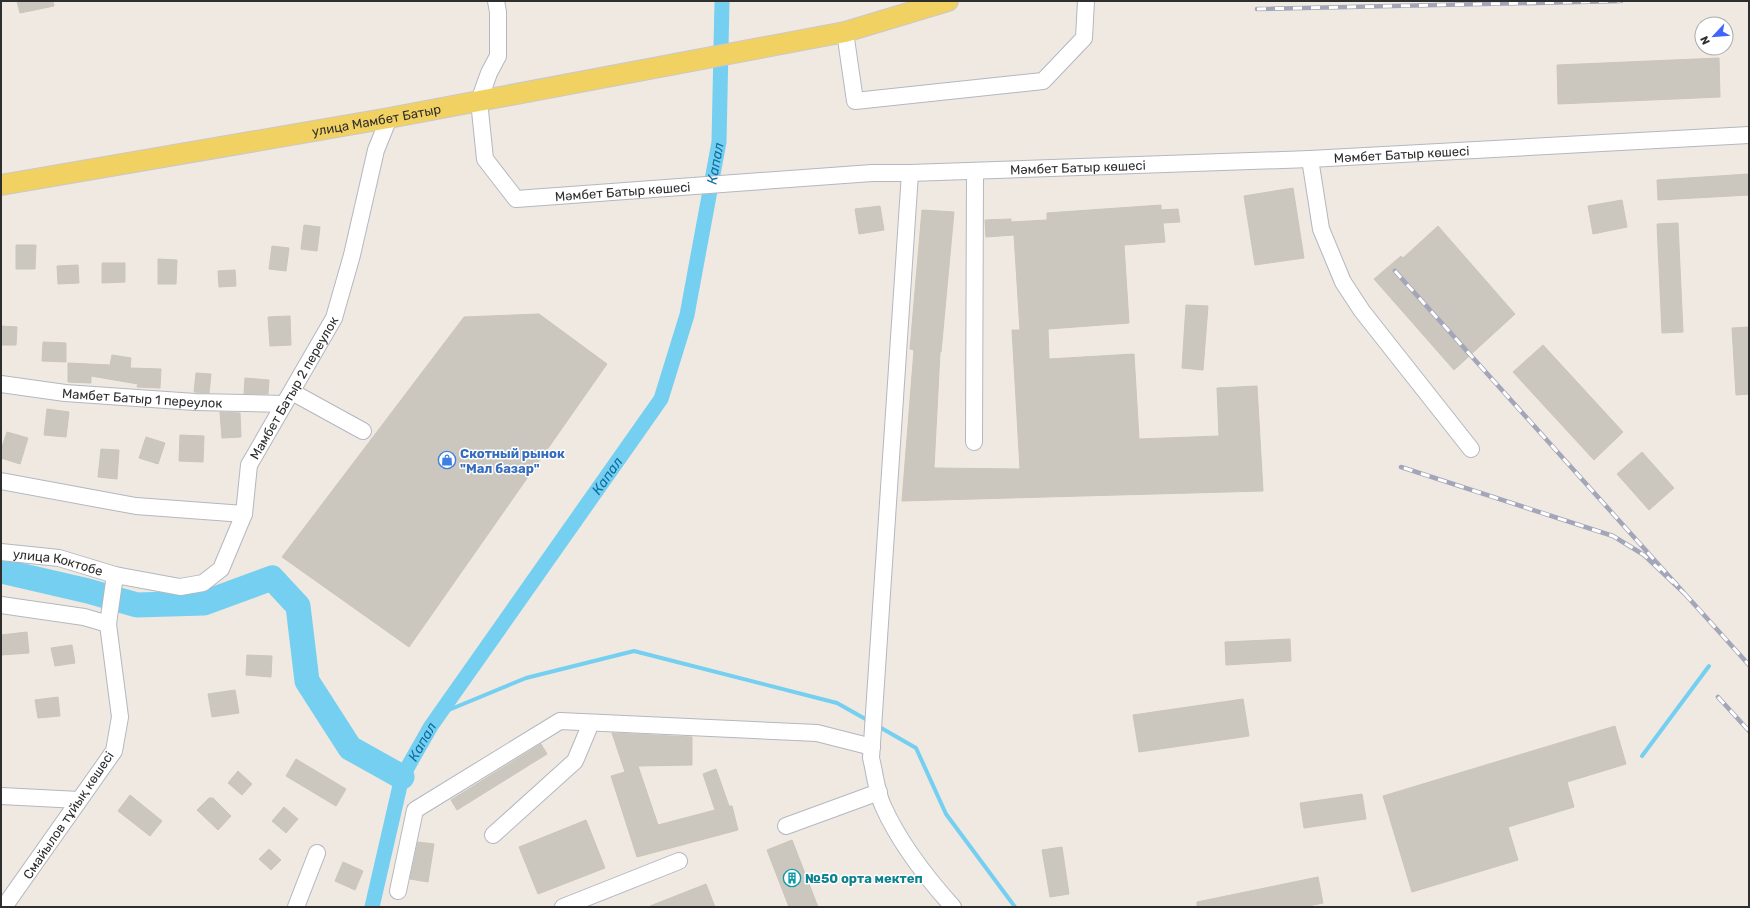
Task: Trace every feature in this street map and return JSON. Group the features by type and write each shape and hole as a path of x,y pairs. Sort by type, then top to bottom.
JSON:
{"main road":[{"path":"845,32 948,1"},
{"name":"улица Мамбет Батыр","path":"1,185 389,118 845,32"}],"street":[{"path":"479,101 489,73 498,56 498,12 496,1"},
{"path":"845,32 855,100 1043,81 1084,38 1086,1"},
{"name":"Мәмбет Батыр көшесі","path":"479,101 485,159 516,198 864,173 975,171 1310,159 1749,135"},
{"name":"Мамбет Батыр 2 переулок","path":"115,575 180,587 203,583 221,569 244,514 249,465 334,318 352,255 376,150 389,118"},
{"path":"1310,159 1321,229 1343,282 1362,311 1471,449"},
{"path":"974,442 975,171"},
{"path":"910,173 871,758 882,804 904,846 931,883 953,907"},
{"name":"Мамбет Батыр 1 переулок","path":"1,384 66,393 195,402 288,398"},
{"path":"288,398 362,431"},
{"path":"1,481 136,506 244,514"},
{"name":"улица Коктобе","path":"1,552 58,558 115,575"},
{"name":"Смайылов тұйық көшесі","path":"4,907 114,751 120,717 108,624 115,575"},
{"path":"1,604 84,617 108,624"},
{"path":"398,891 415,810 560,721 817,733 872,740"},
{"path":"493,835 575,761 591,723"},
{"path":"786,826 879,792"},
{"path":"1,796 79,800"},
{"path":"296,907 317,853"},
{"path":"563,907 679,861"}],"building":[{"path":"17,1 53,1 54,6 20,13"},
{"path":"1719,58 1720,97 1558,104 1557,65"},
{"path":"1749,174 1749,195 1658,200 1657,180"},
{"path":"1293,188 1304,258 1255,265 1244,196"},
{"path":"1622,200 1627,227 1593,234 1588,206"},
{"path":"1161,205 1161,210 1178,209 1180,222 1163,223 1165,242 1124,245 1129,323 1048,329 1049,359 1134,354 1139,439 1219,436 1217,388 1257,386 1263,491 902,501 914,350 910,349 922,210 954,212 940,352 934,468 1020,469 1012,330 1020,330 1014,235 986,237 985,220 1011,219 1011,222 1047,220 1047,213"},
{"path":"880,206 884,230 859,234 855,209"},
{"path":"1678,223 1683,332 1662,333 1657,224"},
{"path":"304,225 320,227 317,251 301,249"},
{"path":"1438,226 1515,314 1454,370 1374,279 1401,256 1403,258"},
{"path":"16,245 36,245 35,269 16,269"},
{"path":"272,246 289,248 286,271 269,269"},
{"path":"158,259 177,260 176,284 158,284"},
{"path":"102,263 125,263 125,282 102,283"},
{"path":"78,265 79,283 58,284 57,266"},
{"path":"235,270 236,286 219,287 218,271"},
{"path":"1186,305 1208,306 1203,370 1182,368"},
{"name":"Скотный рынок \"Мал базар\"","path":"539,314 607,364 409,647 282,557 464,317"},
{"path":"290,316 291,345 270,346 268,317"},
{"path":"1,326 17,327 16,345 1,345"},
{"path":"1749,327 1749,394 1736,395 1732,328"},
{"path":"43,342 66,343 66,362 42,361"},
{"path":"1543,345 1623,432 1594,460 1513,372"},
{"path":"112,355 131,358 130,368 161,369 160,388 137,387 138,384 91,376 91,383 68,382 68,363 110,365"},
{"path":"196,373 211,374 209,393 194,392"},
{"path":"245,378 269,380 268,394 244,394"},
{"path":"47,409 69,412 66,437 44,435"},
{"path":"220,412 240,413 241,437 222,438"},
{"path":"7,432 28,438 20,464 1,458 1,450"},
{"path":"180,435 204,436 203,462 179,461"},
{"path":"146,437 165,443 158,464 139,458"},
{"path":"101,449 119,450 117,479 98,477"},
{"path":"1642,452 1674,488 1649,510 1617,474"},
{"path":"27,632 29,653 1,655 1,635"},
{"path":"1290,639 1291,661 1226,665 1225,642"},
{"path":"72,645 75,663 55,666 51,648"},
{"path":"247,655 272,656 271,677 246,675"},
{"path":"235,690 239,713 212,717 208,694"},
{"path":"58,697 60,716 38,718 35,700"},
{"path":"1243,699 1249,736 1139,752 1133,715"},
{"path":"1615,726 1626,764 1567,782 1574,807 1508,827 1518,860 1412,892 1383,796"},
{"path":"612,733 692,737 692,765 638,766 658,825 715,810 703,774 716,769 729,806 732,806 738,830 637,857 611,776 625,772"},
{"path":"541,744 547,754 457,810 451,800"},
{"path":"296,759 346,789 336,806 286,776"},
{"path":"238,771 252,784 242,795 228,783"},
{"path":"1362,794 1366,819 1304,828 1300,803"},
{"path":"130,795 162,821 150,836 118,811"},
{"path":"209,798 213,798 231,816 218,830 197,810"},
{"path":"284,807 298,819 286,833 272,821"},
{"path":"586,820 605,868 538,894 519,847"},
{"name":"№50 орта мектеп","path":"792,840 818,907 789,907 767,850"},
{"path":"418,842 434,844 428,882 410,879"},
{"path":"1062,847 1069,894 1050,897 1042,850"},
{"path":"269,849 281,860 271,870 259,859"},
{"path":"343,862 363,871 355,890 335,881"},
{"path":"1318,877 1323,903 1304,907 1197,907 1197,902"},
{"path":"706,884 715,907 650,907 650,906"}],"waterway":[{"name":"Капал","path":"372,907 402,777 431,726 661,399 687,315 719,142 722,1"},
{"path":"1,571 88,591 137,605 204,603 272,578 298,606 307,681 350,748 402,777"},
{"path":"439,714 526,678 634,651 837,703 869,721"},
{"path":"1642,756 1709,666"},
{"path":"876,725 916,748 946,814 1015,907"}],"railway":[{"path":"1257,9 1621,1"},
{"path":"1395,271 1685,594 1644,555 1613,536 1401,467"},
{"path":"1685,594 1749,665"},
{"path":"1718,697 1749,731"}],"place":[{"name":"Скотный рынок \"Мал базар\"","path":"447,460"},
{"name":"№50 орта мектеп","path":"792,878"}]}
